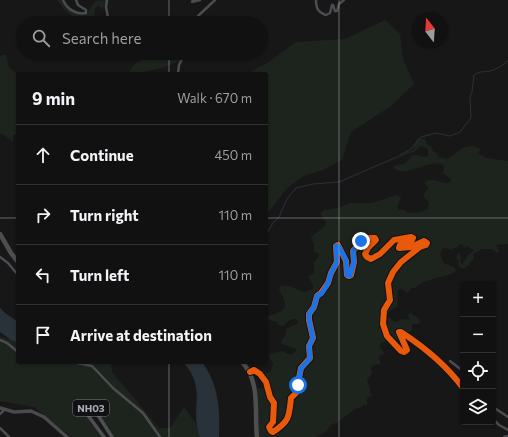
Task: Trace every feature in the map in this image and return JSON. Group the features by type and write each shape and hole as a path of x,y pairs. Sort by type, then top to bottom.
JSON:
{"highway":[{"path":"0,234 16,259"},
{"path":"244,364 250,372 256,393 257,437"}],"main road":[{"name":"NH03","path":"104,437 87,414 88,409 92,408 94,410 112,437"},
{"path":"2,409 14,412 31,411 44,418 67,437"}],"street":[{"path":"63,0 65,5 71,10 81,13 86,12 86,10 79,6 76,0"},
{"path":"107,0 106,7 108,16"},
{"path":"193,0 192,2 200,0"},
{"path":"198,16 215,0"},
{"path":"316,0 317,9 319,12 326,15 330,13 332,5 335,11 337,11 339,4 344,0"},
{"path":"178,72 182,60"},
{"path":"250,372 254,370 257,371 267,386 270,397 274,403 273,422 269,427 273,432 286,422 289,416 291,398 296,393 301,368 310,358 309,346 313,338 309,314 314,307 317,296 322,293 328,283 337,262 336,246 339,247 346,260 347,275 350,276 354,262 353,251 361,241 367,238 375,238 376,240 368,248 365,254 371,259 380,254 396,239 410,237 413,238 411,241 399,246 401,248 411,247 424,241 427,243 401,262 394,270 388,284 390,300 382,318 384,329 391,341 404,352 407,350 399,332 409,337 436,359 460,384"},
{"path":"0,257 8,263 16,273"},
{"path":"0,340 7,343 16,350"},
{"path":"450,361 460,369"},
{"path":"82,364 92,366 113,388 143,413 160,437"},
{"path":"0,414 2,409"},
{"path":"496,409 508,418"},
{"path":"496,422 508,430"},
{"path":"0,428 9,437"},
{"path":"60,437 64,433"},
{"path":"504,437 508,436"}],"shaded area":[{"path":"57,0 62,0 75,13 83,15 88,12 95,1 107,0 102,10 99,5 97,6 94,16 72,16"},
{"path":"385,20 400,34 403,59 414,84 391,106 351,132 342,160 325,169 304,176 287,188 268,212 268,72 251,72 269,62 296,42 345,39"},
{"path":"2,55 6,55 9,67 16,73 16,134 13,135 13,142 3,134 0,134 0,57"},
{"path":"144,60 181,60 165,67 144,72 129,72 138,62"},
{"path":"418,138 425,139 427,144 431,146 433,151 437,153 438,156 444,158 452,156 460,149 471,146 479,148 480,150 478,154 486,158 508,161 508,244 496,245 499,251 498,253 492,249 482,249 473,254 474,259 463,269 458,266 459,261 456,258 457,254 460,253 461,255 460,262 462,265 468,255 474,251 473,249 468,246 464,248 463,245 460,244 458,247 451,250 443,248 440,254 444,263 452,266 456,270 455,272 424,282 415,288 411,288 408,293 402,289 398,289 397,307 390,311 386,317 395,322 403,319 409,320 408,314 411,313 419,319 420,322 418,324 412,324 412,330 405,335 408,340 404,342 404,349 395,339 385,336 387,341 381,343 379,346 384,354 378,356 381,364 373,365 371,367 372,373 367,380 372,396 367,398 367,405 363,405 362,407 355,409 338,422 331,425 327,431 316,437 258,437 256,389 269,388 269,385 262,374 271,372 273,363 269,355 282,351 290,355 297,351 296,349 282,344 281,341 285,337 286,329 298,323 298,321 292,319 283,326 279,325 276,321 268,319 268,316 278,313 285,306 285,302 279,287 285,285 305,292 313,289 313,285 308,277 314,273 314,263 319,256 318,253 314,252 314,244 311,238 325,225 326,222 320,214 324,210 338,208 351,203 372,203 396,195 401,198 397,207 399,210 405,210 408,213 420,212 428,209 429,202 424,197 424,194 428,188 425,183 426,181 433,180 445,183 451,182 450,178 443,173 444,168 442,165 428,165 406,171 398,171 393,168 394,166 404,164 414,155 424,157 428,156 428,149 421,146 414,152 404,155 396,160 403,154 413,150"},
{"path":"0,308 16,321 16,341 11,340 0,332"},
{"path":"0,336 16,341 16,364 111,364 112,372 159,428 170,428 184,407 196,424 200,437 114,437 94,408 90,406 86,409 85,414 102,437 71,437 34,407 0,401"},
{"path":"184,364 203,364 208,371 215,389 219,407 219,437 200,437 196,417 197,399 195,381"}],"waterway":[{"path":"268,231 279,217 287,199 296,188 313,184 339,182 397,157 411,149 421,137 436,133 450,136 460,132 471,118 470,97 474,75 480,72 495,69 508,61"}],"cycle path":[{"path":"250,372 254,370 260,374 266,382 270,397 274,403 273,422 269,427 273,432 283,425 288,418 291,398 296,393 301,368 310,358 309,346 313,338 309,314 314,307 317,296 328,283 337,262 336,246 338,245 346,261 347,275 349,276 351,275 354,262 353,251 365,239 375,238 376,240 368,248 365,254 371,259 380,254 394,240 411,237 413,238 412,240 400,245 399,248 411,247 424,241 427,243 401,262 393,272 388,283 390,300 384,310 383,324 387,336 401,351 404,352 407,350 399,332 410,338 427,351 460,384"}],"route":[{"path":"298,385 301,368 310,358 310,352 308,349 313,338 308,316 314,307 317,296 322,293 328,283 337,262 336,246 339,247 346,260 347,275 350,276 354,262 353,251 361,241"}]}
